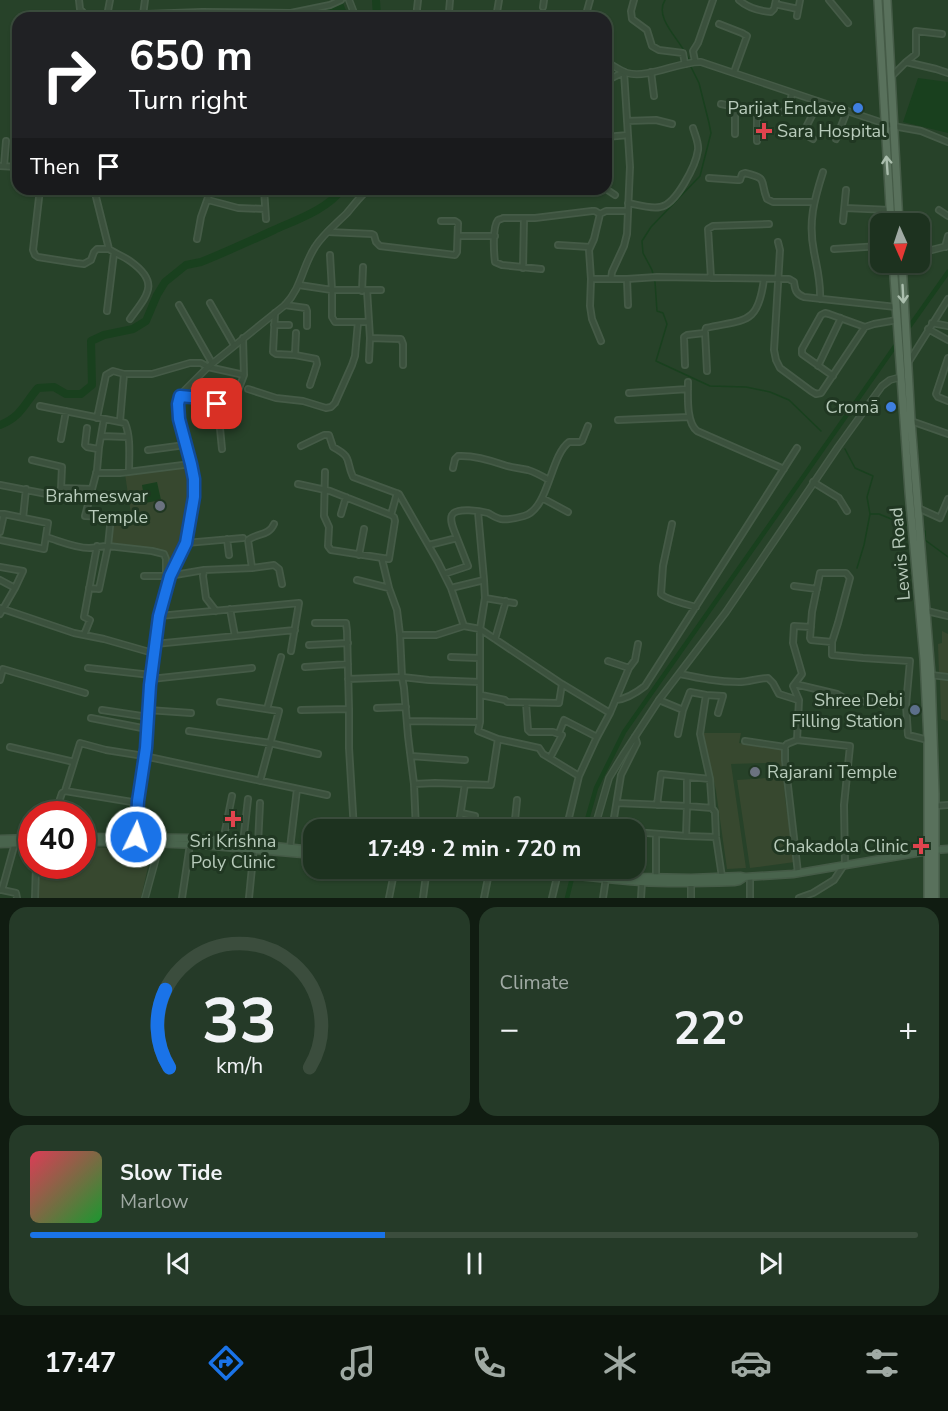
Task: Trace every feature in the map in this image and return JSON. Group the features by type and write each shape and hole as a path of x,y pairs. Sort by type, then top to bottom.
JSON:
{"main road":[{"path":"878,0 890,213"},
{"path":"887,0 898,213"},
{"name":"Lewis Road","path":"894,273 896,307 908,363 908,421 923,613 931,842"},
{"name":"Lewis Road","path":"902,273 901,377 908,421"},
{"name":"Lewis Road","path":"912,482 918,508 916,525"},
{"name":"Lewis Road","path":"923,613 932,675 935,806 931,842"},
{"path":"0,839 18,838"},
{"path":"96,838 136,839 160,843 303,849"},
{"path":"96,841 191,838 243,843 303,853"},
{"path":"928,898 931,842"},
{"path":"0,844 15,843"},
{"path":"645,876 747,877 798,873 948,849"},
{"path":"931,850 935,898"},
{"path":"630,879 642,882 691,884 734,882 747,877"}],"street":[{"path":"296,12 330,5 341,0"},
{"path":"543,7 544,0"},
{"path":"634,0 632,19 647,30 652,46 659,50 682,53 690,63"},
{"path":"690,63 713,0"},
{"path":"739,0 754,9 769,12 773,10 776,2 798,9"},
{"path":"797,16 800,0"},
{"path":"830,0 848,23"},
{"path":"719,24 747,36 734,72"},
{"path":"891,77 916,54 916,31 942,34"},
{"path":"612,65 631,74 702,62 884,124 921,131 948,142"},
{"path":"906,62 948,73"},
{"path":"612,78 624,72"},
{"path":"611,279 627,234 630,167 624,72"},
{"path":"651,72 654,96"},
{"path":"721,104 735,108 788,111 792,93"},
{"path":"813,139 806,135 804,130 819,102"},
{"path":"735,108 735,134"},
{"path":"757,110 758,141"},
{"path":"836,139 847,111"},
{"path":"627,121 656,120 672,124"},
{"path":"628,203 655,207 667,205 692,171 698,150 693,128"},
{"path":"612,136 628,135"},
{"path":"2,166 6,141"},
{"path":"820,298 820,279 812,237 813,202 823,172"},
{"path":"710,178 740,180 742,174 745,173 762,179 767,199 773,202 813,202"},
{"path":"843,222 846,190"},
{"path":"39,195 33,250 35,255 84,264 91,260 97,249 109,249"},
{"path":"96,195 109,249 141,270 149,284 148,294 130,319"},
{"path":"197,239 201,217 209,195"},
{"path":"264,195 266,219"},
{"path":"136,839 153,653 159,616 168,576 186,543 194,497 194,479 179,419 180,396 210,365 285,305 299,285 314,249 363,195"},
{"path":"208,200 238,208 265,209"},
{"path":"845,208 890,210"},
{"path":"939,210 948,216"},
{"path":"541,269 502,265 495,262 497,222 501,219 595,211 600,214"},
{"path":"601,341 592,319 590,306 590,247 600,214 606,211 627,211"},
{"path":"523,268 524,218"},
{"path":"328,232 372,234 380,246 455,255 458,236 457,221 441,221"},
{"path":"711,278 708,229 713,226 769,224"},
{"path":"458,236 495,236"},
{"path":"930,251 946,247 948,236"},
{"path":"778,242 780,250 774,350 780,368 816,394 822,393 865,327 874,324 900,324"},
{"path":"558,245 590,247"},
{"path":"834,249 870,247"},
{"path":"106,311 114,253"},
{"path":"330,255 333,320 335,322 368,322"},
{"path":"363,267 370,338 369,360"},
{"path":"591,279 657,277 792,280 798,294 804,297 896,307"},
{"path":"627,279 628,305"},
{"path":"707,371 704,333 706,328 745,320 752,315 761,299 764,279"},
{"path":"299,285 332,290 381,290"},
{"path":"908,363 948,299"},
{"path":"210,303 234,345"},
{"path":"179,304 210,365"},
{"path":"285,305 306,308 307,326"},
{"path":"274,312 273,352 312,358 317,361 310,385"},
{"path":"833,376 803,355 802,349 823,314 865,327"},
{"path":"818,366 841,318"},
{"path":"248,389 276,398 331,407 352,365 358,322"},
{"path":"932,323 948,326"},
{"path":"274,325 289,325"},
{"path":"928,329 948,340"},
{"path":"295,355 296,333"},
{"path":"685,365 684,337 704,333"},
{"path":"236,396 244,375 243,338"},
{"path":"370,338 401,339 403,365"},
{"path":"948,358 936,394 948,401"},
{"path":"97,418 106,375 112,371 124,374 152,374 190,363 201,363 244,375"},
{"path":"120,421 124,374"},
{"path":"597,819 609,778 659,700 726,612 813,482 882,386 890,380 901,377"},
{"path":"688,382 690,424 697,431 784,469"},
{"path":"629,393 688,389"},
{"path":"180,396 215,400 218,408 222,449"},
{"path":"40,406 125,423 128,437 129,472"},
{"path":"62,439 66,411"},
{"path":"618,420 689,417"},
{"path":"89,588 99,589 108,546 111,517 85,516 96,473 104,419"},
{"path":"908,421 948,434"},
{"path":"444,574 468,566 453,525 452,515 455,511 486,513 501,519 525,516 534,510 542,498 563,447 569,441 580,442 588,426"},
{"path":"87,428 85,445 98,449"},
{"path":"301,446 324,435 329,435 333,447 347,457 353,477 401,496 451,588 464,626"},
{"path":"101,436 128,437"},
{"path":"148,450 185,445"},
{"path":"616,700 625,699 645,686 797,448"},
{"path":"453,468 458,456 474,457 526,469 549,480"},
{"path":"0,485 56,495 60,493 62,467 32,460"},
{"path":"96,473 129,472 191,464"},
{"path":"298,484 324,490 346,497 394,517 387,560 329,548 329,530 324,516 324,490 325,472"},
{"path":"813,482 839,498 847,511"},
{"path":"61,488 92,489"},
{"path":"23,518 26,489"},
{"path":"391,515 397,493"},
{"path":"341,514 346,497"},
{"path":"542,498 568,512"},
{"path":"940,518 948,499"},
{"path":"918,508 948,521"},
{"path":"478,512 485,597 480,629 481,695 478,731 498,739 539,748 543,754 579,776"},
{"path":"0,532 2,514 48,523 44,549 0,540"},
{"path":"252,568 248,540 268,532 274,524"},
{"path":"672,524 663,566 661,594 696,607"},
{"path":"359,555 364,529"},
{"path":"46,537 93,549 96,546 108,546 164,554 168,576"},
{"path":"186,543 243,538"},
{"path":"429,545 457,538"},
{"path":"227,539 229,555"},
{"path":"84,635 90,620 84,617 96,546"},
{"path":"382,559 397,610 416,819"},
{"path":"144,576 168,576 204,570 270,565 277,566 279,569 282,584"},
{"path":"0,567 23,572 1,610 153,653"},
{"path":"204,570 206,598 216,611"},
{"path":"832,642 810,638 820,573 846,573 850,578 832,642 832,655 910,661 924,659"},
{"path":"451,588 484,579"},
{"path":"0,580 15,588"},
{"path":"357,580 389,588"},
{"path":"794,586 817,589"},
{"path":"485,597 514,603"},
{"path":"495,639 506,601"},
{"path":"159,616 299,603 291,651"},
{"path":"231,609 235,636"},
{"path":"923,613 948,616"},
{"path":"315,623 346,623 353,819"},
{"path":"400,635 436,635 464,626 480,629 610,713"},
{"path":"797,740 799,700 794,686 802,674 793,643 794,626 811,627"},
{"path":"155,644 295,630"},
{"path":"309,645 348,643"},
{"path":"569,819 579,776 635,660 638,644"},
{"path":"267,709 281,657"},
{"path":"451,657 479,658"},
{"path":"608,661 630,668"},
{"path":"910,661 906,705 908,735 928,740"},
{"path":"305,667 348,664"},
{"path":"88,668 151,677 252,668"},
{"path":"0,680 3,669 85,693"},
{"path":"680,674 706,680 740,682 768,678 779,694 799,700"},
{"path":"932,675 948,677"},
{"path":"348,679 402,677 480,682"},
{"path":"481,695 507,702 559,703 562,684"},
{"path":"795,684 837,694 849,701 906,705"},
{"path":"678,734 690,692 723,696 718,713"},
{"path":"706,695 700,734 710,779 712,808 716,813 716,837 722,877"},
{"path":"659,700 683,710"},
{"path":"220,702 279,711 260,781"},
{"path":"526,703 530,732 559,733"},
{"path":"377,708 406,707"},
{"path":"301,710 349,709"},
{"path":"102,710 148,717"},
{"path":"148,710 191,713"},
{"path":"91,718 147,729"},
{"path":"550,758 562,735 559,733 564,720 597,737"},
{"path":"407,721 480,722"},
{"path":"189,731 270,743 318,754"},
{"path":"614,819 621,775 637,743 635,737"},
{"path":"414,784 491,785 498,739"},
{"path":"798,873 784,760 785,747 797,740 850,746 844,805 844,865 834,880 813,893 799,898"},
{"path":"745,741 785,747"},
{"path":"60,801 80,743 327,795"},
{"path":"10,747 74,762"},
{"path":"411,756 465,760"},
{"path":"657,805 661,774 710,779"},
{"path":"686,836 687,777"},
{"path":"459,819 465,784"},
{"path":"290,848 297,789"},
{"path":"65,791 138,803"},
{"path":"223,841 232,796"},
{"path":"243,843 248,799"},
{"path":"515,819 517,800"},
{"path":"249,898 261,803"},
{"path":"617,803 712,808"},
{"path":"935,806 948,806"},
{"path":"460,813 476,816"},
{"path":"645,833 716,837"},
{"path":"656,834 656,877"},
{"path":"15,843 1,890 16,893 17,898"},
{"path":"145,898 160,843"},
{"path":"183,898 190,844"},
{"path":"747,877 750,898"},
{"path":"35,898 36,879"},
{"path":"389,898 393,879"},
{"path":"423,898 426,879"},
{"path":"484,898 488,879"},
{"path":"552,898 556,879"},
{"path":"603,898 605,879"},
{"path":"641,898 642,882"},
{"path":"691,884 691,898"}],"shaded area":[{"path":"343,3 347,12 307,12"},
{"path":"918,78 948,82 948,133 903,122"},
{"name":"Brahmeswar Temple","path":"190,466 192,491 184,541 169,567 167,567 167,551 110,545 112,521 132,521 125,474"},
{"path":"157,482 161,500 145,503 142,485"},
{"path":"942,631 948,634 948,674 939,674 938,644 942,643"},
{"path":"940,679 948,680 948,721 941,719"},
{"path":"703,733 741,733 739,743 783,749 785,798 795,862 750,868 737,780 766,778 766,763 731,764 746,868 727,869 716,791"},
{"path":"96,847 152,849 141,898 39,898 38,879 96,879"}],"waterway":[{"path":"376,0 377,12"},
{"path":"665,0 662,7 666,23 689,60"},
{"path":"690,65 699,83 711,133 700,176 651,227 642,241 643,253 652,270 655,282 657,311 663,313 667,324 656,361 710,386 746,387 770,392 789,400 821,431"},
{"path":"0,425 18,414 38,388 54,387 66,394 81,394 92,385 91,341 104,335 133,329 146,321 165,282 186,265 201,262 301,218 320,208 337,195"},
{"path":"907,330 948,272"},
{"path":"587,819 596,788 624,732 898,342"},
{"path":"845,449 855,468 873,476 867,497 870,514 879,514 911,527"},
{"path":"857,568 870,514"},
{"path":"924,531 925,540 948,557"},
{"path":"567,898 572,879"}],"place":[{"name":"Parijat Enclave","path":"858,108"},
{"name":"Sara Hospital","path":"764,131"},
{"name":"Cromā","path":"891,407"},
{"name":"Brahmeswar Temple","path":"160,506"},
{"name":"Shree Debi Filling Station","path":"915,710"},
{"name":"Rajarani Temple","path":"755,772"},
{"name":"Sri Krishna Poly Clinic","path":"233,819"},
{"name":"Chakadola Clinic","path":"921,846"}],"route":[{"path":"136,837 155,637 170,576 186,543 194,497 194,479 179,419 178,404 180,396 213,399 217,404"}]}
